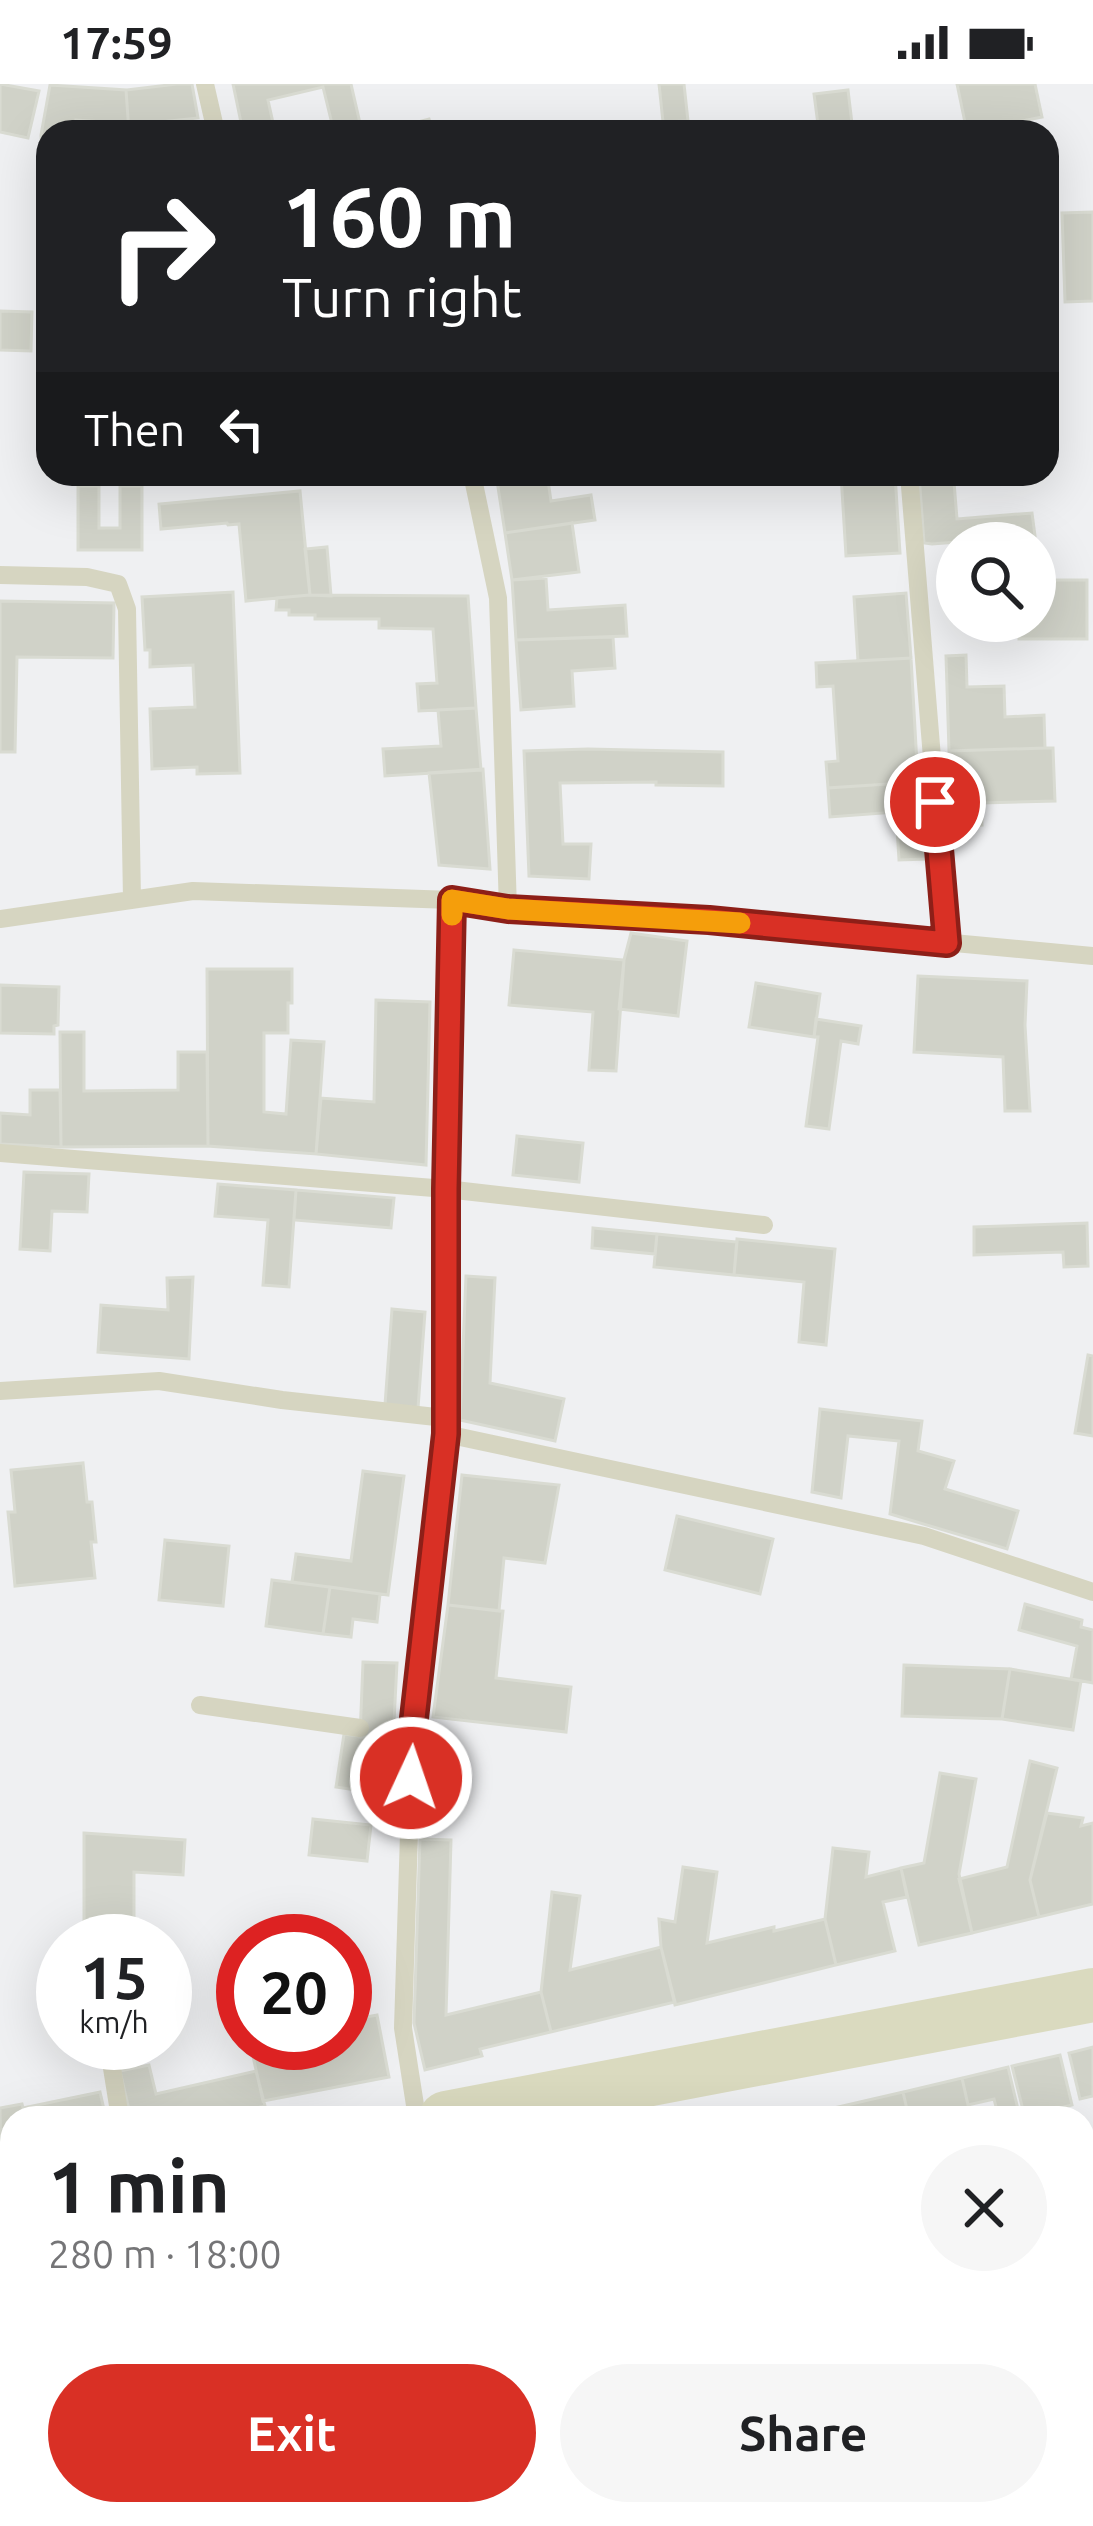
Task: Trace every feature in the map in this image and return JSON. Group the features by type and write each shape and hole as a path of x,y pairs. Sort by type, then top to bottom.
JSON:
{"street":[{"path":"509,2106 1093,1995"}],"lane":[{"path":"205,84 213,120"},
{"path":"475,486 498,598 508,909"},
{"path":"910,486 947,943"},
{"path":"0,575 87,577 118,584 123,591 132,900"},
{"path":"0,919 193,891 452,900 508,909 709,920 1093,956"},
{"path":"415,2106 403,2028 403,1734 446,1426 452,900"},
{"path":"0,1153 446,1189 764,1225"},
{"path":"0,1391 159,1381 446,1426 924,1536 1093,1592"},
{"path":"200,1706 360,1728"},
{"path":"112,2070 118,2106"}],"building":[{"path":"0,84 39,91 28,138 0,132"},
{"path":"192,84 198,118 128,120 126,90"},
{"path":"233,84 351,84 359,120 331,120 323,87 268,100 272,120 240,120"},
{"path":"659,84 684,84 688,120 663,120"},
{"path":"957,84 1035,84 1042,117 964,120"},
{"path":"50,85 126,90 128,120 44,120"},
{"path":"848,90 852,120 817,120 814,94"},
{"path":"1093,212 1093,301 1065,302 1062,213"},
{"path":"0,311 32,312 31,351 0,350"},
{"path":"78,486 99,486 99,528 120,528 120,486 142,486 142,550 78,550"},
{"path":"498,486 549,486 551,501 591,495 595,520 505,533"},
{"path":"842,486 896,486 900,553 846,556"},
{"path":"920,486 954,486 957,519 1032,513 1033,522 936,522 936,544 924,543"},
{"path":"300,491 310,595 246,601 239,524 161,529 159,504"},
{"path":"572,523 579,572 512,580 505,533"},
{"path":"327,547 331,596 310,595 305,549"},
{"path":"546,578 548,610 625,605 627,636 516,640 512,580"},
{"path":"1056,580 1087,580 1087,639 1056,639"},
{"path":"233,592 240,773 197,774 197,767 152,769 150,709 195,707 193,665 150,667 142,597"},
{"path":"906,593 911,658 858,661 854,597"},
{"path":"468,596 476,708 419,711 417,684 437,683 433,629 379,628 379,619 315,619 315,615 276,610 277,598"},
{"path":"0,601 114,603 113,658 17,657 15,752 0,752"},
{"path":"613,637 615,668 572,671 574,706 521,710 516,640"},
{"path":"966,655 967,687 1004,686 1005,717 1044,715 1045,748 949,751 946,656"},
{"path":"911,658 918,782 828,788 826,762 838,761 833,686 817,687 816,663"},
{"path":"476,708 481,770 385,776 383,749 441,746 438,710"},
{"path":"1053,748 1055,801 981,803 982,825 952,826 949,751"},
{"path":"524,751 723,752 723,786 560,783 563,844 591,844 589,879 529,876"},
{"path":"483,769 490,869 439,865 429,773"},
{"path":"918,782 927,859 899,860 896,812 830,817 828,788"},
{"path":"631,933 687,941 678,1016 619,1009"},
{"path":"514,950 624,960 616,1071 589,1070 593,1012 509,1005"},
{"path":"207,969 292,969 288,1033 264,1033 264,1112 286,1114 291,1040 324,1042 316,1154 208,1146"},
{"path":"918,976 1027,981 1030,1111 1005,1111 1003,1057 914,1052"},
{"path":"756,983 820,994 814,1037 749,1027"},
{"path":"0,985 59,987 54,1034 0,1033"},
{"path":"376,1000 430,1002 426,1165 316,1154 321,1098 374,1102"},
{"path":"816,1019 861,1026 858,1044 841,1041 829,1129 806,1126 818,1037 814,1037"},
{"path":"60,1032 84,1032 84,1091 178,1090 178,1052 207,1052 208,1146 61,1147"},
{"path":"30,1090 60,1090 61,1147 0,1144 0,1113 30,1115"},
{"path":"517,1136 583,1143 579,1182 513,1175"},
{"path":"24,1172 89,1174 87,1212 52,1211 50,1251 20,1249"},
{"path":"218,1184 296,1190 289,1287 263,1285 268,1220 215,1216"},
{"path":"296,1190 394,1198 391,1228 294,1220"},
{"path":"1087,1223 1088,1266 1064,1267 1063,1252 974,1255 974,1227"},
{"path":"593,1228 657,1234 655,1254 592,1248"},
{"path":"657,1234 737,1242 734,1275 654,1267"},
{"path":"737,1239 835,1249 826,1345 799,1342 804,1282 734,1275"},
{"path":"466,1276 495,1278 490,1383 564,1399 555,1441 460,1420"},
{"path":"193,1277 189,1359 98,1352 101,1305 168,1310 167,1278"},
{"path":"392,1309 425,1312 418,1408 385,1405"},
{"path":"1088,1355 1093,1356 1093,1436 1075,1433"},
{"path":"820,1409 922,1421 918,1451 954,1461 945,1489 1018,1511 1007,1549 890,1514 899,1441 848,1436 841,1498 812,1492"},
{"path":"83,1463 87,1502 92,1502 95,1578 15,1586 8,1512 15,1512 11,1470"},
{"path":"363,1471 404,1476 388,1595 292,1582 296,1554 351,1561"},
{"path":"462,1475 559,1485 545,1563 504,1558 499,1611 448,1605"},
{"path":"677,1516 773,1539 760,1594 665,1570"},
{"path":"165,1540 229,1546 223,1606 159,1600"},
{"path":"272,1580 330,1587 323,1634 266,1626"},
{"path":"330,1587 380,1594 377,1622 353,1619 351,1637 323,1634"},
{"path":"1025,1604 1082,1620 1081,1627 1093,1630 1093,1683 1071,1679 1077,1646 1019,1630"},
{"path":"448,1605 503,1611 496,1678 571,1687 566,1732 433,1717"},
{"path":"363,1662 397,1663 393,1741 360,1737"},
{"path":"904,1665 1010,1669 1002,1719 902,1716"},
{"path":"1010,1669 1081,1681 1073,1730 1002,1719"},
{"path":"344,1734 396,1741 389,1795 336,1787"},
{"path":"1030,1761 1057,1768 1030,1880 1039,1917 972,1933 959,1879 1007,1867"},
{"path":"940,1773 976,1779 959,1874 972,1933 919,1945 901,1868 924,1863"},
{"path":"1047,1813 1083,1818 1081,1826 1093,1823 1093,1904 1039,1917 1030,1880"},
{"path":"313,1819 371,1825 367,1861 309,1855"},
{"path":"84,1833 185,1840 183,1875 134,1872 134,1914 84,1914"},
{"path":"420,1839 451,1840 446,2015 541,1992 551,2032 480,2049 482,2056 425,2070 414,2023"},
{"path":"833,1848 869,1852 866,1877 901,1868 907,1897 883,1902 895,1951 836,1965 825,1919"},
{"path":"683,1867 717,1872 707,1943 825,1919 836,1965 675,2005 659,1919 675,1922"},
{"path":"552,1892 580,1896 570,1970 661,1947 675,2002 551,2032 541,1992"},
{"path":"377,2015 389,2077 263,2101 256,2070 372,2070 372,2016"},
{"path":"1093,2047 1093,2096 1080,2099 1069,2053"},
{"path":"1060,2055 1072,2105 1022,2106 1012,2066"},
{"path":"1008,2067 1017,2106 996,2106 994,2099 968,2105 962,2078"},
{"path":"125,2070 150,2070 156,2094 256,2071 265,2106 128,2106 120,2071"},
{"path":"962,2078 968,2106 906,2106 903,2092"},
{"path":"100,2092 103,2106 33,2106"},
{"path":"903,2092 906,2106 843,2106"}],"slow traffic":[{"path":"452,915 452,900 508,909 740,923"}],"route":[{"path":"411,1778 446,1434 452,900 508,909 709,920 947,943 935,802"}]}
